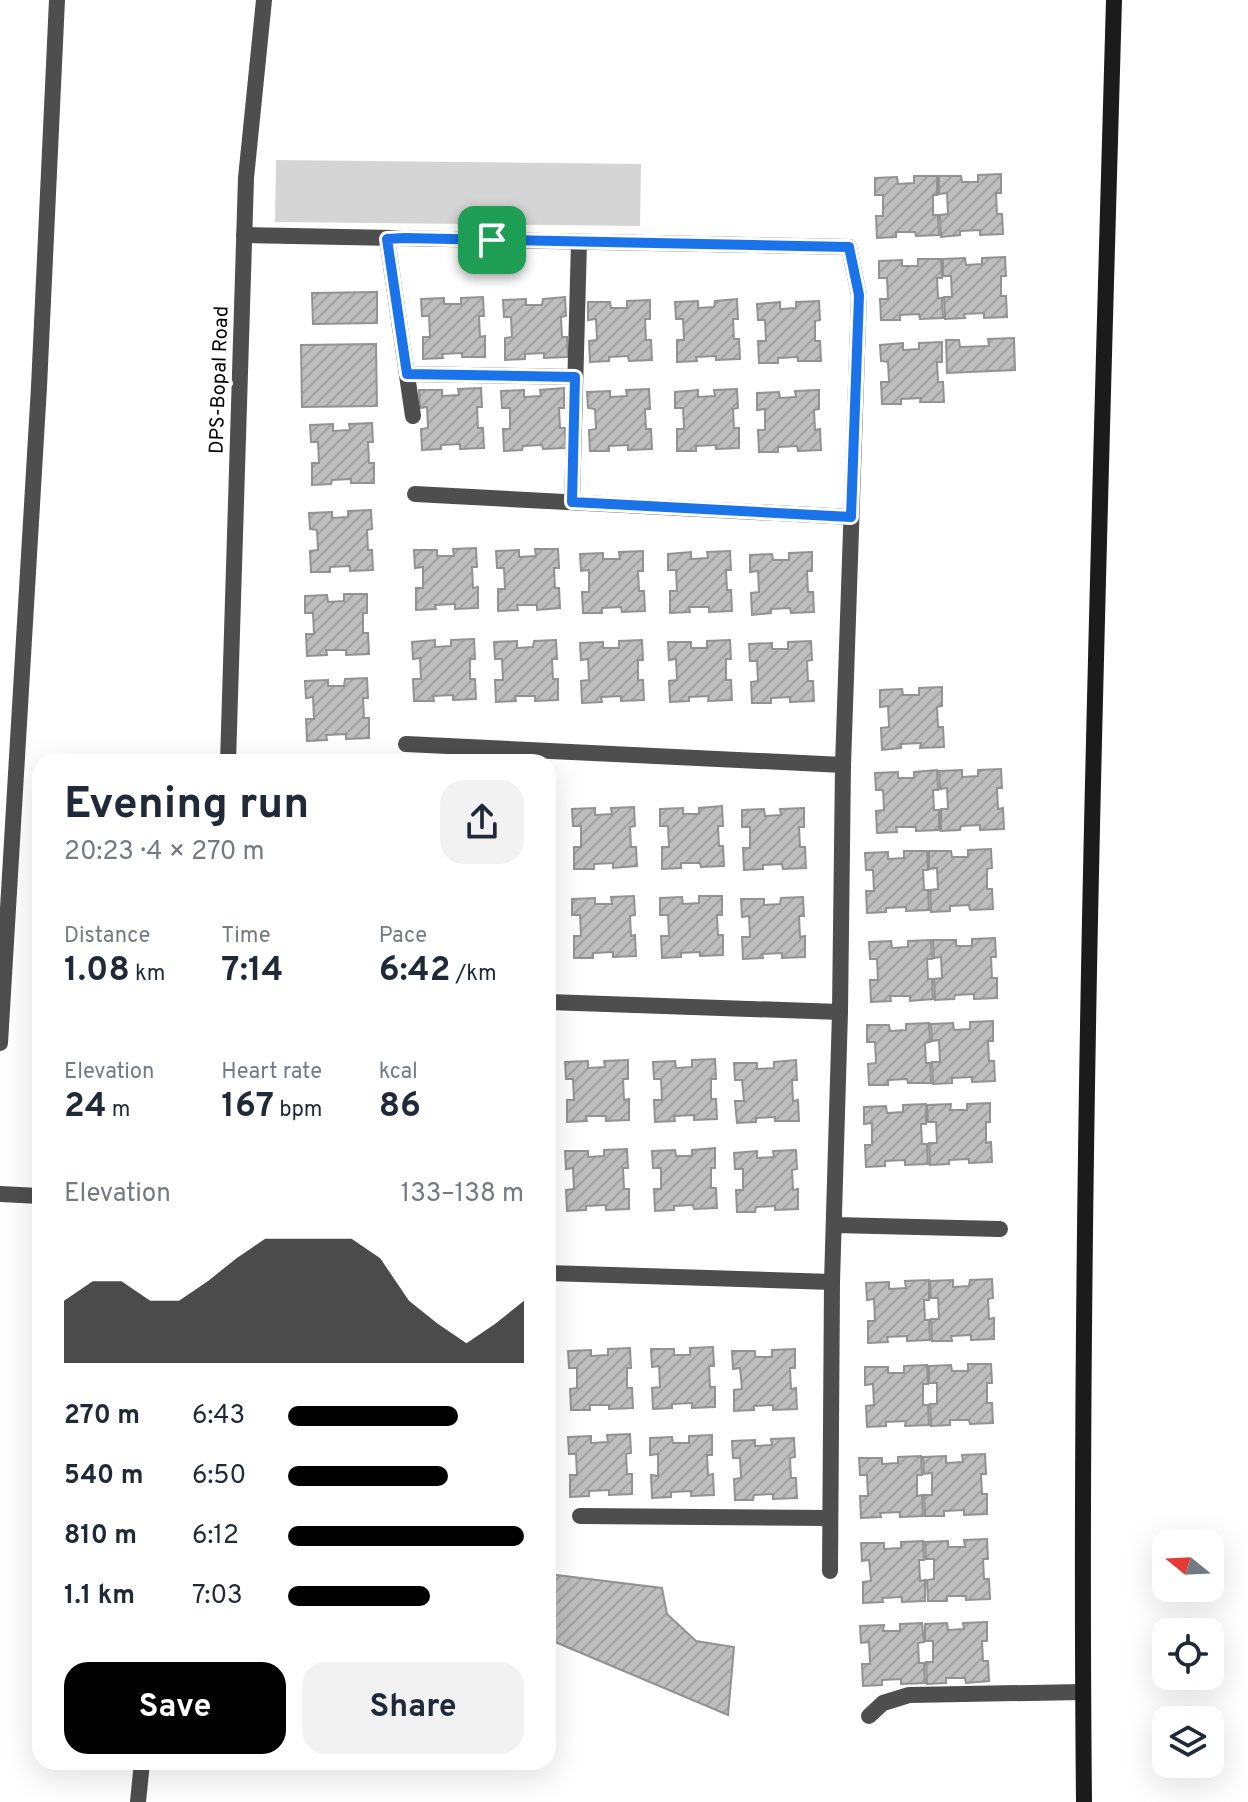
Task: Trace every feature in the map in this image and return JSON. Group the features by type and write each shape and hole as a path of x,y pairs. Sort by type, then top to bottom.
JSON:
{"street":[{"path":"0,1043 39,387 57,0"},
{"name":"DPS-Bopal Road","path":"228,754 246,178 264,0"},
{"path":"1084,1802 1082,1571 1091,818 1114,0"},
{"path":"244,235 849,247 859,295 843,765 832,1282 830,1571"},
{"path":"387,239 413,416"},
{"path":"572,502 579,242"},
{"path":"407,374 575,377"},
{"path":"415,494 851,517"},
{"path":"406,744 843,765"},
{"path":"556,1002 840,1012"},
{"path":"0,1194 32,1196"},
{"path":"834,1225 1000,1229"},
{"path":"556,1273 832,1282"},
{"path":"580,1516 830,1518"},
{"path":"869,1716 883,1703 909,1695 1083,1692"},
{"path":"138,1802 141,1770"}],"shaded area":[{"path":"276,160 641,164 640,226 275,222"}],"building":[{"path":"1001,174 1001,193 996,193 997,214 1002,214 1003,234 980,235 980,230 960,231 960,235 941,237 940,215 948,214 947,193 939,194 939,176 961,176 962,182 978,182 978,175"},
{"path":"914,176 937,176 933,215 938,215 939,235 916,236 915,232 896,232 896,237 877,238 876,216 883,216 883,195 875,195 875,178 897,177 898,184 914,183"},
{"path":"1005,257 1006,276 1001,276 1001,296 1006,296 1007,317 984,318 984,313 945,319 944,297 952,297 951,276 943,276 943,259 965,258 966,265 982,264 982,258"},
{"path":"918,259 941,259 942,278 937,278 943,318 920,319 919,314 900,315 900,320 881,320 880,299 888,299 887,278 879,278 879,261 902,260 902,266 918,266"},
{"path":"377,292 377,323 313,324 312,293"},
{"path":"483,297 484,316 479,316 480,337 485,336 485,357 462,357 462,353 423,359 423,337 430,337 429,316 422,316 421,299 444,298 444,304 461,304 461,298"},
{"path":"565,297 566,316 561,317 562,337 567,337 568,357 544,358 544,353 525,354 525,359 505,360 505,338 512,337 511,317 504,317 503,300 526,299 526,305 542,305 543,299"},
{"path":"737,299 738,319 733,319 734,339 739,339 740,359 716,360 716,356 677,362 677,340 684,340 683,319 676,319 675,302 698,301 698,308 714,307 715,301"},
{"path":"650,300 650,319 645,319 646,340 651,340 652,360 629,361 628,356 590,362 589,341 597,340 596,319 588,320 588,302 610,302 611,308 627,308 627,301"},
{"path":"819,301 820,320 815,321 815,341 820,341 821,361 798,361 798,357 778,358 778,363 759,363 758,341 766,341 765,320 758,320 757,304 780,302 780,309 796,308 796,302"},
{"path":"1014,338 1015,370 947,373 946,340 959,340 960,347 989,346 988,339"},
{"path":"942,342 942,362 937,362 938,382 943,382 944,402 920,402 921,398 901,399 901,404 882,404 881,382 889,382 888,362 881,361 880,345 903,343 903,350 919,349 919,343"},
{"path":"376,344 377,406 302,407 301,345"},
{"path":"481,388 482,407 477,407 478,428 483,428 484,448 460,449 460,444 422,450 421,429 428,428 427,407 420,408 419,390 442,390 442,396 459,395 458,389"},
{"path":"564,388 564,408 559,408 560,428 565,428 566,448 543,449 542,445 504,451 503,429 510,429 510,408 502,408 501,391 524,390 524,397 541,396 540,390"},
{"path":"649,389 650,409 645,409 646,429 651,429 652,449 628,450 628,445 609,446 609,451 590,451 589,430 596,429 595,409 588,408 587,392 610,391 610,397 627,396 626,390"},
{"path":"737,389 738,408 733,409 734,428 739,428 739,448 716,449 716,445 696,446 696,451 677,451 677,429 684,429 683,408 675,408 675,392 698,390 698,397 715,396 714,390"},
{"path":"819,390 819,409 814,410 815,430 820,429 821,450 798,451 797,446 778,447 778,452 759,452 758,430 765,430 765,409 757,410 757,393 779,392 780,398 796,397 795,391"},
{"path":"372,423 373,442 368,442 369,463 374,463 374,483 351,483 351,479 312,485 312,463 319,463 318,442 311,442 310,425 333,424 333,431 350,430 349,424"},
{"path":"371,510 372,529 367,530 373,570 350,571 350,566 330,567 330,572 311,572 310,551 318,550 317,530 310,529 309,513 332,512 332,518 348,517 348,511"},
{"path":"476,548 477,567 472,567 473,588 478,587 478,608 455,609 455,604 416,610 416,588 423,588 423,567 415,568 414,550 437,550 437,556 454,556 453,549"},
{"path":"535,549 558,549 559,568 554,568 560,608 537,610 537,605 517,605 518,610 498,611 498,589 505,589 504,568 497,568 496,551 519,550 519,557 536,556"},
{"path":"643,551 643,571 638,571 639,591 644,591 645,611 622,612 621,607 602,608 602,613 583,613 582,592 589,592 589,570 581,571 580,554 603,553 603,559 620,559 619,552"},
{"path":"730,551 731,570 726,570 732,611 709,612 709,607 689,607 690,612 670,613 670,591 677,591 676,570 668,570 668,554 691,552 691,559 708,558 707,552"},
{"path":"812,552 812,571 807,571 808,592 813,592 814,612 791,613 790,608 771,609 771,613 752,615 751,593 759,592 758,571 750,572 750,555 772,554 773,560 789,560 789,553"},
{"path":"344,594 367,594 363,633 368,633 369,654 346,655 346,650 326,650 327,655 307,656 306,634 314,634 313,613 305,613 305,596 327,595 328,602 344,601"},
{"path":"474,639 475,659 470,659 470,679 475,679 476,699 453,700 453,695 433,696 434,701 414,701 413,679 421,679 420,658 413,659 412,642 435,640 435,647 451,646 451,640"},
{"path":"556,640 557,659 552,659 553,679 558,679 558,700 535,701 535,696 515,696 516,701 496,702 495,680 503,680 502,659 495,659 494,642 517,641 517,648 533,647 534,641"},
{"path":"642,640 643,660 638,660 638,680 643,680 644,700 621,701 621,696 601,697 602,702 582,703 581,681 589,680 588,659 581,660 580,643 603,642 603,648 619,648 619,641"},
{"path":"730,640 731,659 726,659 726,680 731,680 732,700 708,701 709,696 670,702 669,681 677,680 676,659 669,660 668,642 691,642 691,648 707,648 707,641"},
{"path":"811,641 812,660 807,661 808,681 813,681 814,701 790,702 790,697 771,698 771,703 752,703 751,682 758,681 757,661 750,661 749,644 772,643 772,649 788,649 788,642"},
{"path":"367,678 368,698 363,698 364,718 369,718 369,738 346,739 346,734 326,735 327,740 307,741 306,719 314,719 313,697 306,698 305,681 328,680 328,686 344,686 345,679"},
{"path":"942,687 942,706 937,707 938,727 943,727 944,747 920,748 921,743 901,744 901,748 882,750 881,728 889,727 888,706 880,707 880,690 902,689 903,695 919,695 919,688"},
{"path":"1001,769 1002,788 997,788 998,809 1003,808 1004,829 980,830 980,825 941,831 941,809 948,809 947,788 940,789 939,771 962,770 962,777 978,776 978,770"},
{"path":"937,770 938,790 933,790 934,810 939,810 939,830 916,831 916,827 896,827 897,832 877,833 876,811 884,810 883,790 876,790 875,773 898,772 898,778 914,778 914,772"},
{"path":"722,806 723,826 718,826 724,866 701,867 700,863 681,863 681,868 662,869 662,847 669,847 668,826 660,826 660,809 683,808 683,814 699,814 699,808"},
{"path":"634,807 635,826 630,827 631,847 636,847 637,866 613,868 613,863 594,864 594,869 574,869 574,847 581,847 581,826 573,826 572,809 595,808 595,815 612,814 611,808"},
{"path":"804,808 804,827 799,827 800,847 805,847 806,868 783,869 782,864 744,870 743,848 750,848 750,827 742,827 742,810 764,809 765,816 781,815 780,809"},
{"path":"991,849 992,868 987,869 987,889 992,889 993,909 970,910 969,905 950,906 950,911 931,912 930,890 938,889 937,868 929,869 929,851 951,851 952,857 968,857 968,850"},
{"path":"904,851 927,851 928,870 923,870 929,910 906,911 906,907 867,913 866,891 874,891 873,870 866,870 865,853 888,852 888,859 904,858"},
{"path":"634,896 635,915 630,916 636,956 613,957 613,952 593,953 593,958 574,958 574,936 581,936 580,915 572,915 572,899 595,898 595,904 612,904 611,897"},
{"path":"699,896 722,896 722,915 717,915 718,935 723,935 723,955 700,956 700,952 662,958 661,936 669,936 668,915 660,915 660,898 682,897 683,904 699,903"},
{"path":"803,897 804,916 799,916 800,937 805,936 805,957 782,958 782,953 743,959 742,937 750,937 749,916 742,917 741,899 764,899 764,905 780,904 781,898"},
{"path":"995,938 996,957 991,957 992,978 997,978 997,998 974,999 974,994 935,1000 934,979 942,978 941,957 934,958 933,940 956,940 956,946 972,946 972,939"},
{"path":"931,940 932,959 927,959 933,999 910,1001 910,996 890,996 891,1001 871,1002 870,980 878,980 877,959 870,959 869,942 891,941 892,948 908,947 908,941"},
{"path":"993,1021 993,1041 988,1041 989,1061 994,1061 995,1081 972,1082 972,1077 952,1078 952,1083 933,1084 932,1062 940,1062 939,1040 932,1041 931,1024 953,1023 954,1030 970,1029 970,1022"},
{"path":"929,1023 930,1042 925,1043 931,1083 908,1083 907,1079 888,1080 888,1085 869,1085 868,1064 876,1063 875,1042 867,1042 867,1025 889,1025 890,1031 906,1030 906,1024"},
{"path":"715,1059 716,1079 711,1079 711,1099 716,1099 717,1119 694,1120 694,1115 674,1116 675,1121 655,1122 654,1100 662,1100 661,1079 654,1079 653,1062 675,1061 676,1068 692,1067 692,1060"},
{"path":"628,1060 628,1079 623,1079 624,1100 629,1099 629,1120 606,1121 606,1116 586,1116 587,1121 567,1122 567,1100 574,1100 573,1079 566,1079 565,1062 588,1061 588,1068 605,1067 604,1061"},
{"path":"796,1060 797,1080 792,1080 793,1101 798,1100 799,1121 775,1121 775,1117 737,1123 735,1101 744,1101 742,1080 735,1080 734,1063 757,1063 757,1069 774,1068 774,1062"},
{"path":"990,1103 986,1143 991,1142 992,1162 969,1163 969,1159 930,1165 929,1143 937,1143 936,1122 928,1122 927,1105 951,1104 950,1110 967,1110 967,1104"},
{"path":"926,1104 926,1124 921,1124 922,1144 927,1144 928,1164 905,1165 905,1160 885,1161 885,1166 866,1167 865,1145 872,1145 872,1123 864,1124 864,1107 886,1106 887,1113 903,1112 903,1105"},
{"path":"715,1148 711,1188 716,1188 717,1208 694,1209 693,1205 655,1211 654,1189 661,1189 661,1168 653,1168 652,1151 675,1150 676,1156 692,1156 692,1150"},
{"path":"627,1149 628,1168 623,1168 624,1189 629,1189 629,1209 606,1210 606,1205 567,1211 566,1190 574,1189 573,1168 566,1169 565,1151 588,1151 588,1157 604,1156 604,1150"},
{"path":"796,1150 797,1169 792,1170 793,1190 798,1189 798,1209 775,1210 775,1206 756,1207 755,1212 737,1212 736,1190 743,1190 743,1169 735,1169 734,1153 757,1151 757,1158 774,1157 773,1151"},
{"path":"992,1279 993,1298 988,1299 989,1319 994,1318 994,1339 971,1340 971,1335 951,1336 952,1341 932,1341 931,1319 939,1319 938,1298 931,1298 930,1281 953,1280 953,1287 969,1286 970,1280"},
{"path":"929,1280 929,1300 924,1300 930,1340 907,1341 907,1336 887,1337 888,1342 868,1343 868,1321 875,1321 874,1299 867,1300 866,1283 889,1282 889,1289 906,1288 905,1281"},
{"path":"713,1347 714,1366 709,1366 710,1387 715,1387 715,1407 692,1408 692,1403 653,1409 652,1388 660,1387 659,1366 652,1367 651,1349 674,1349 674,1355 690,1355 690,1348"},
{"path":"630,1348 631,1368 627,1368 627,1388 632,1388 633,1408 609,1409 609,1405 590,1405 590,1410 571,1410 570,1389 577,1388 577,1368 569,1368 568,1351 591,1350 591,1356 608,1355 608,1349"},
{"path":"795,1349 795,1368 790,1368 791,1389 796,1388 797,1409 773,1410 773,1405 734,1411 734,1390 742,1389 740,1368 733,1369 732,1351 755,1351 755,1357 772,1357 772,1350"},
{"path":"968,1364 991,1364 992,1383 987,1383 987,1403 992,1403 993,1423 970,1424 969,1420 950,1420 950,1425 931,1426 930,1404 937,1404 937,1383 929,1383 929,1366 951,1365 952,1371 968,1371"},
{"path":"927,1365 928,1384 923,1384 923,1405 928,1405 929,1425 905,1426 906,1421 867,1427 866,1406 874,1405 873,1384 865,1385 865,1367 888,1367 888,1373 904,1373 904,1366"},
{"path":"630,1434 631,1453 626,1454 627,1474 632,1474 632,1494 609,1495 609,1490 589,1491 589,1496 570,1497 570,1475 577,1475 576,1454 569,1454 568,1437 591,1436 591,1443 608,1442 607,1435"},
{"path":"712,1435 712,1455 707,1455 708,1475 713,1474 714,1495 691,1496 691,1491 671,1492 671,1497 652,1498 651,1475 658,1476 658,1454 650,1455 650,1438 672,1437 673,1443 689,1443 689,1436"},
{"path":"794,1438 795,1457 790,1458 791,1478 796,1478 797,1498 773,1499 773,1494 754,1495 753,1500 735,1500 734,1479 741,1478 740,1458 733,1458 732,1441 755,1440 755,1446 772,1445 771,1439"},
{"path":"985,1454 986,1474 981,1474 982,1494 987,1494 987,1514 964,1515 964,1510 944,1511 944,1516 925,1516 924,1495 932,1495 932,1473 924,1474 923,1457 946,1456 946,1463 963,1462 962,1455"},
{"path":"921,1456 922,1475 917,1475 917,1496 922,1495 923,1516 900,1517 900,1512 861,1518 860,1496 868,1496 867,1475 860,1475 859,1458 882,1458 882,1464 898,1463 898,1457"},
{"path":"987,1539 988,1559 983,1559 984,1579 989,1579 990,1599 966,1600 966,1596 947,1596 947,1601 928,1601 927,1580 934,1579 934,1559 926,1559 925,1542 948,1541 948,1547 965,1547 964,1540"},
{"path":"923,1541 924,1560 919,1560 920,1581 925,1580 925,1601 902,1602 902,1597 863,1603 863,1582 871,1581 869,1560 862,1561 861,1543 884,1543 884,1549 901,1548 901,1542"},
{"path":"556,1575 662,1588 667,1614 696,1641 734,1647 728,1715 556,1642"},
{"path":"987,1622 987,1641 982,1641 983,1661 988,1661 989,1681 966,1683 965,1678 946,1678 946,1683 927,1684 926,1662 933,1662 933,1641 925,1641 925,1624 947,1623 948,1630 964,1629 963,1623"},
{"path":"922,1623 924,1642 918,1643 919,1663 924,1663 925,1683 901,1684 901,1679 882,1680 882,1685 863,1686 862,1664 870,1664 869,1642 861,1643 860,1626 884,1625 883,1631 900,1631 900,1624"}],"route":[{"path":"387,239 492,240 849,247 859,295 851,517 572,502 575,377 407,374 387,239"}]}
